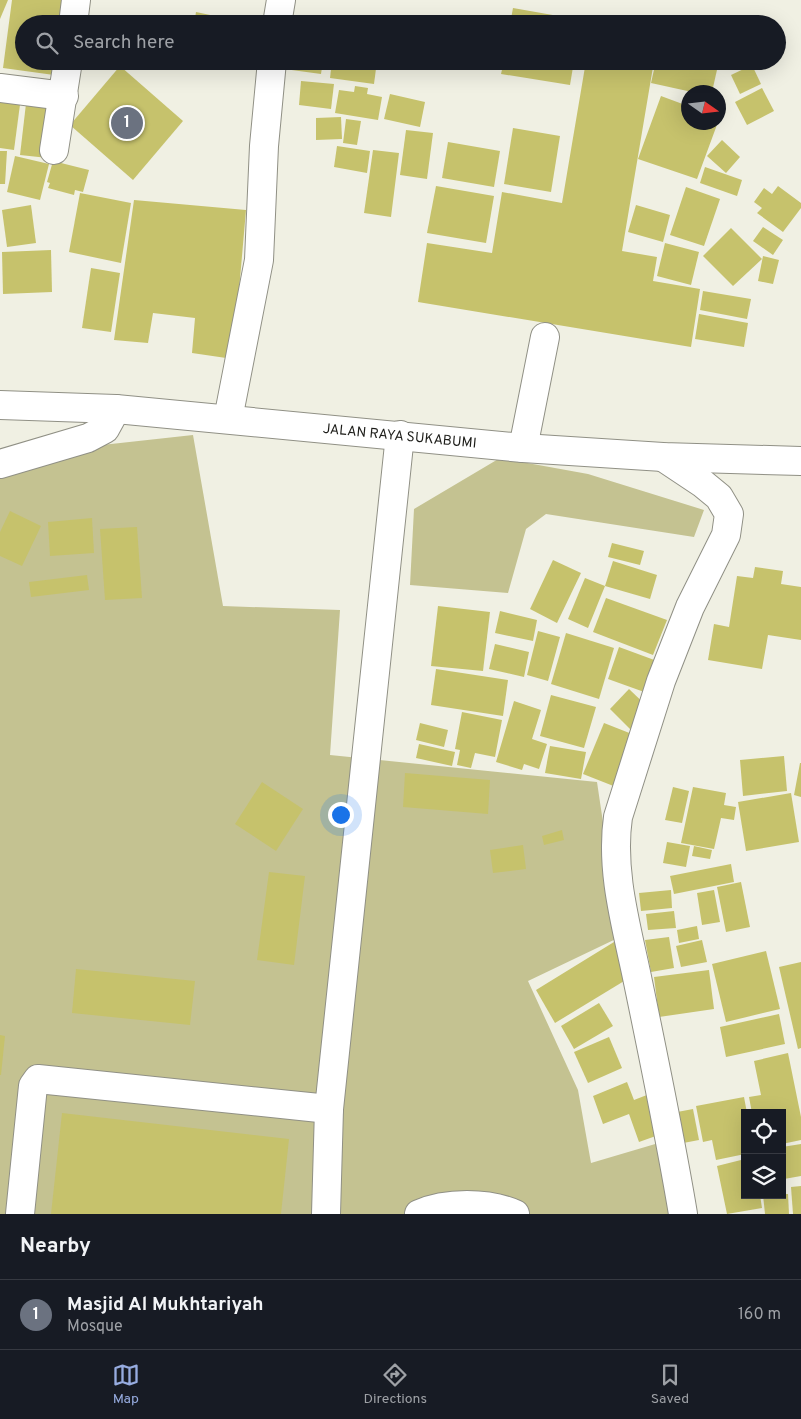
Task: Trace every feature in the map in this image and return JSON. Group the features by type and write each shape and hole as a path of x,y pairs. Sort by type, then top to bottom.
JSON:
{"main road":[{"path":"74,15 76,0"},
{"path":"279,15 281,0"},
{"path":"54,150 67,70"},
{"path":"228,419 259,260 264,146 271,70"},
{"path":"0,88 64,96"},
{"path":"523,448 545,336"},
{"name":"JALAN RAYA SUKABUMI","path":"0,405 116,408 523,448 663,457 801,461"},
{"path":"0,464 88,438 105,429 116,408"},
{"path":"326,1214 329,1110 400,435"},
{"path":"663,457 702,482 719,497 729,514 726,535 690,607 661,681 618,817 615,836 619,890 673,1155 683,1214"},
{"path":"20,1214 33,1086 38,1079 329,1110"},
{"path":"419,1214 450,1206 480,1206 503,1209 515,1214"}],"shaded area":[{"path":"193,435 223,606 340,610 330,755 597,782 620,937 528,981 578,1090 591,1163 662,1142 679,1214 0,1214 0,467 11,455"},
{"path":"500,458 588,474 704,510 694,537 546,514 526,529 508,593 410,585 414,509"}],"building":[{"path":"0,0 8,0 0,19"},
{"path":"12,0 64,0 62,15 15,15 15,70 3,68"},
{"path":"513,8 553,15 512,15"},
{"path":"196,12 210,15 196,15"},
{"path":"18,70 55,70 54,75"},
{"path":"117,70 125,70 183,121 133,180 70,125"},
{"path":"292,70 322,70 321,74"},
{"path":"331,70 376,70 374,84 330,78"},
{"path":"502,70 572,70 570,85 501,74"},
{"path":"584,70 652,70 622,251 657,257 653,281 700,289 691,347 418,302 427,243 492,253 502,192 562,203"},
{"path":"654,70 717,70 714,85 681,85 681,90 651,83"},
{"path":"742,70 754,70 761,84 740,94 731,75"},
{"path":"301,81 334,84 331,109 299,105"},
{"path":"355,86 368,88 367,94 382,97 378,120 335,113 339,90 354,92"},
{"path":"762,88 774,111 747,125 735,102"},
{"path":"390,94 425,102 420,127 384,119"},
{"path":"0,95 21,97 14,150 0,148"},
{"path":"27,95 54,98 48,158 20,155"},
{"path":"661,96 681,103 681,130 715,130 697,179 638,159"},
{"path":"341,117 342,139 316,140 316,118"},
{"path":"346,119 361,121 357,145 343,143"},
{"path":"513,128 560,136 551,192 504,184"},
{"path":"406,130 433,133 427,179 400,175"},
{"path":"722,140 740,157 726,173 707,156"},
{"path":"448,142 500,151 494,187 442,178"},
{"path":"337,146 370,151 367,173 334,167"},
{"path":"373,150 399,153 391,217 364,213"},
{"path":"0,151 7,151 5,184 0,184"},
{"path":"15,156 49,164 40,200 7,192"},
{"path":"53,161 89,170 83,192 75,190 74,195 48,188 50,183 47,182"},
{"path":"705,167 742,180 737,196 700,183"},
{"path":"436,186 494,196 486,243 427,233"},
{"path":"778,186 801,203 801,208 783,232 757,213 762,208 754,202 764,188 772,194"},
{"path":"686,187 720,199 704,246 670,235"},
{"path":"80,193 131,203 121,263 69,252"},
{"path":"134,200 246,210 233,359 192,353 195,318 153,313 148,343 114,340"},
{"path":"31,205 36,243 7,247 2,210"},
{"path":"636,205 670,215 663,242 628,232"},
{"path":"763,227 783,240 773,255 753,241"},
{"path":"731,228 762,259 733,286 703,256"},
{"path":"665,243 699,252 691,285 657,276"},
{"path":"51,250 52,292 3,294 2,252"},
{"path":"763,256 779,260 773,284 758,281"},
{"path":"91,268 120,273 111,332 82,328"},
{"path":"703,291 751,299 747,319 700,310"},
{"path":"699,314 748,323 744,347 695,339"},
{"path":"10,511 41,526 22,566 0,556 0,532"},
{"path":"92,518 94,553 50,556 48,522"},
{"path":"137,527 142,598 105,600 100,529"},
{"path":"612,543 644,551 640,565 608,557"},
{"path":"553,560 581,573 557,623 530,609"},
{"path":"613,561 657,575 650,599 605,586"},
{"path":"755,567 783,571 781,584 801,587 801,640 768,635 762,669 708,660 714,624 729,627 737,576 753,578"},
{"path":"87,575 89,590 31,597 29,582"},
{"path":"585,578 605,586 588,628 568,619"},
{"path":"606,598 667,620 653,655 593,632"},
{"path":"438,606 490,612 483,671 431,666"},
{"path":"500,611 537,620 533,641 495,633"},
{"path":"538,631 560,637 548,681 527,675"},
{"path":"566,633 614,648 599,699 551,684"},
{"path":"495,644 529,652 524,677 489,669"},
{"path":"619,647 657,661 647,693 608,679"},
{"path":"436,669 508,680 503,716 431,705"},
{"path":"629,689 652,711 633,732 610,709"},
{"path":"551,695 596,707 584,748 540,736"},
{"path":"514,701 541,710 532,739 547,744 539,769 524,764 522,770 496,762"},
{"path":"462,712 502,720 495,757 475,753 471,768 457,765 460,750 455,749"},
{"path":"420,723 448,730 444,747 416,740"},
{"path":"604,723 637,736 616,787 583,774"},
{"path":"419,744 455,752 452,766 416,758"},
{"path":"550,746 586,752 581,779 545,773"},
{"path":"784,756 787,791 743,796 740,760"},
{"path":"801,763 801,797 794,795"},
{"path":"405,773 490,780 488,814 403,807"},
{"path":"262,782 303,809 276,851 235,824"},
{"path":"673,787 689,791 682,823 665,820"},
{"path":"693,787 726,793 724,805 736,807 734,820 721,818 714,849 681,843"},
{"path":"791,793 799,842 746,851 738,802"},
{"path":"562,830 564,840 544,845 542,836"},
{"path":"667,842 690,846 686,867 663,863"},
{"path":"523,845 526,869 493,873 490,850"},
{"path":"694,846 712,850 710,859 692,856"},
{"path":"731,864 734,882 674,894 670,876"},
{"path":"269,872 305,876 294,965 257,960"},
{"path":"741,882 750,927 726,932 717,887"},
{"path":"671,890 672,908 641,911 639,893"},
{"path":"714,890 720,922 702,925 697,893"},
{"path":"674,911 676,928 648,930 646,914"},
{"path":"697,926 699,939 679,943 677,930"},
{"path":"669,937 674,968 651,972 645,940"},
{"path":"702,940 707,962 681,967 676,946"},
{"path":"614,942 634,975 555,1023 536,990"},
{"path":"766,951 780,1009 726,1022 712,964"},
{"path":"801,962 801,1048 798,1049 779,967"},
{"path":"76,969 195,981 190,1025 72,1013"},
{"path":"709,970 714,1009 659,1017 654,977"},
{"path":"599,1003 613,1026 574,1049 561,1026"},
{"path":"779,1014 785,1044 726,1057 720,1027"},
{"path":"0,1035 5,1036 1,1075 0,1075"},
{"path":"609,1037 622,1068 588,1083 574,1052"},
{"path":"788,1053 801,1117 801,1140 786,1143 786,1109 751,1109 749,1097 761,1095 754,1061"},
{"path":"627,1082 634,1100 652,1093 667,1132 639,1142 629,1114 603,1124 593,1096"},
{"path":"744,1097 746,1109 741,1109 741,1155 716,1160 712,1140 703,1142 696,1106"},
{"path":"693,1109 699,1140 678,1144 672,1113"},
{"path":"62,1113 289,1139 281,1214 51,1214"},
{"path":"801,1144 801,1176 786,1179 786,1146"},
{"path":"741,1160 741,1199 761,1199 762,1208 727,1214 717,1166"},
{"path":"801,1186 801,1214 793,1214 791,1187"},
{"path":"786,1194 788,1194 789,1214 765,1214 763,1199 786,1199"}],"place":[{"name":"Masjid Al Mukhtariyah","path":"127,123"}]}
